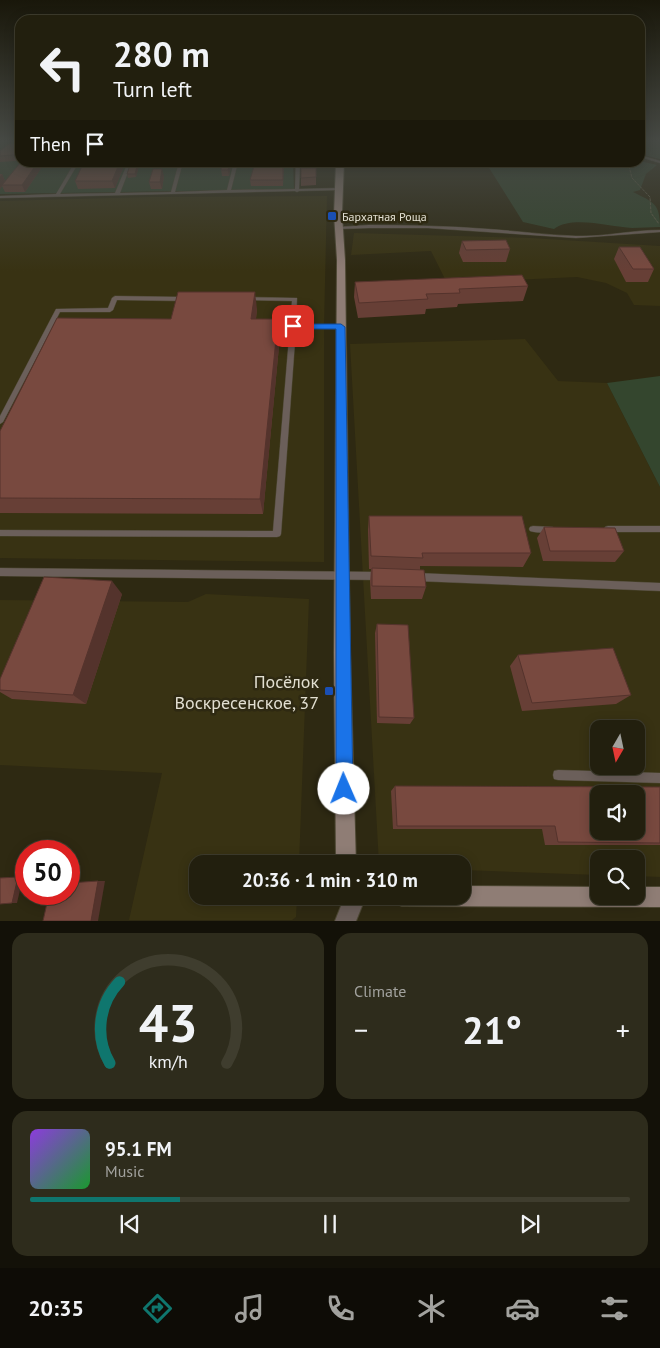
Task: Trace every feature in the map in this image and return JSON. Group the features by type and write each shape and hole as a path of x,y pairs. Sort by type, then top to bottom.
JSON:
{"main road":[{"path":"339,185 344,574 342,654 346,855"},
{"path":"471,896 660,897"}],"street":[{"path":"345,920 352,905"}],"lane":[{"path":"57,196 63,185"},
{"path":"117,194 121,185"},
{"path":"173,193 175,185"},
{"path":"229,192 231,185"},
{"path":"297,185 297,191"},
{"path":"0,196 339,190"},
{"path":"339,228 382,225 443,226 579,237 660,231"},
{"path":"0,422 58,310 110,310 115,298 195,299"},
{"path":"0,533 277,534 295,299 235,299"},
{"path":"293,326 341,327"},
{"path":"533,529 562,529"},
{"path":"601,529 660,529"},
{"path":"0,572 344,574 393,576"},
{"path":"403,577 660,587"},
{"path":"558,775 660,778"}],"path":[{"path":"639,185 650,197 651,213 660,225"}],"shaded area":[{"path":"327,196 324,326 324,562 0,558 0,201 150,197"},
{"path":"354,233 531,238 660,246 660,306 634,305 627,293 606,283 577,277 447,283 431,251 351,255"},
{"path":"525,339 558,381 607,383 660,487 660,877 645,876 645,850 590,850 590,875 471,870 471,855 378,855 350,344"},
{"path":"206,594 309,599 299,855 189,855 189,905 297,905 296,917 292,920 129,920 162,773 0,765 0,600 188,602"}],"green space":[{"path":"0,185 294,185 294,189 0,194"},
{"path":"500,185 642,185 640,190 633,192 654,204 659,213 660,227 632,228 581,222 562,225 554,229 523,222"},
{"path":"660,376 660,487 607,383"}],"building":[{"path":"506,240 510,249 466,250 462,241"},
{"path":"619,247 640,247 654,269 633,269"},
{"path":"522,275 528,286 459,289 460,293 426,294 428,299 359,303 355,282"},
{"path":"178,292 255,292 251,319 278,319 260,499 0,498 0,431 57,318 171,319"},
{"path":"369,516 522,516 531,553 422,553 423,558 371,556"},
{"path":"544,527 615,528 624,551 550,551"},
{"path":"372,568 424,570 426,587 372,586"},
{"path":"44,577 112,581 73,695 0,690 0,679"},
{"path":"377,624 408,625 414,718 379,717"},
{"path":"613,648 631,695 532,703 518,655"},
{"path":"395,786 590,787 590,840 645,840 645,787 660,787 660,843 558,842 555,826 397,826"},
{"path":"15,877 12,903 0,904 0,878"},
{"path":"98,881 91,921 43,921 47,905 80,905 80,882"}],"place":[{"name":"Бархатная Роща","path":"332,216"},
{"name":"Посёлок Воскресенское, 37","path":"329,691"}],"route":[{"path":"293,326 341,327 344,789"}]}
